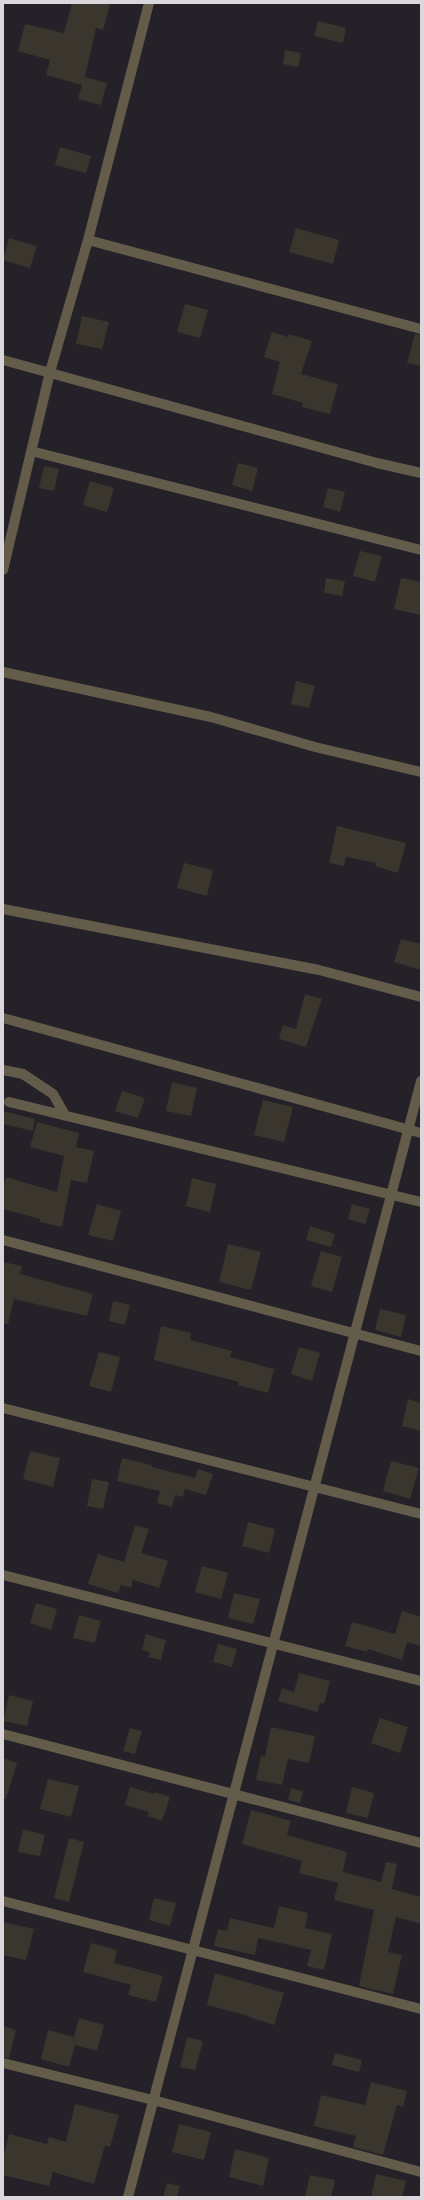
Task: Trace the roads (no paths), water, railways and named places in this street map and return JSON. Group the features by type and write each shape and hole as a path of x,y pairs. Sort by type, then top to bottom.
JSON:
{"street":[{"path":"3,570 50,372 88,240 149,3"},
{"path":"88,240 421,329"},
{"path":"3,360 377,463 421,473"},
{"path":"31,451 421,550"},
{"path":"3,672 211,717 315,747 421,772"},
{"path":"3,909 319,970 421,997"},
{"path":"3,1018 421,1133"},
{"path":"3,1070 23,1074 53,1094 65,1115"},
{"path":"128,2197 407,1129 421,1081"},
{"path":"9,1102 421,1202"},
{"path":"3,1240 421,1351"},
{"path":"3,1408 421,1514"},
{"path":"3,1575 421,1681"},
{"path":"3,1734 421,1843"},
{"path":"3,1901 421,2009"},
{"path":"3,2062 153,2100 421,2172"}]}
